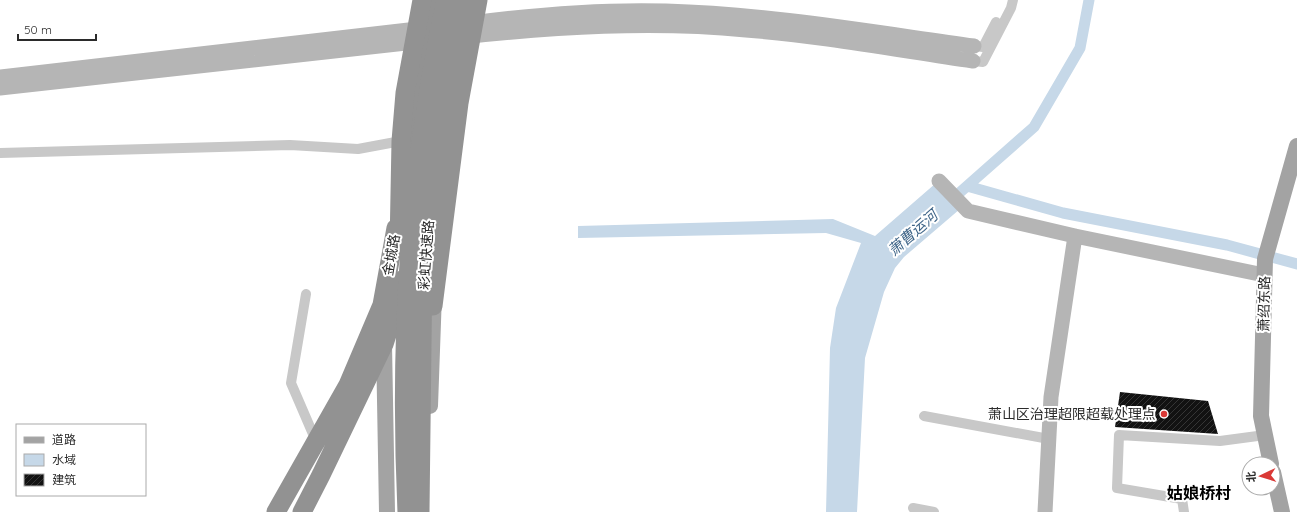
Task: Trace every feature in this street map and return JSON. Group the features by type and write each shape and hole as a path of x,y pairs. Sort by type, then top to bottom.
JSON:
{"highway":[{"path":"404,447 398,340 401,141 405,93 422,0"},
{"name":"金城路","path":"382,305 400,208 424,35 433,0"},
{"name":"彩虹快速路","path":"407,512 404,447 407,317 414,212 424,123 438,35 446,0"},
{"name":"彩虹快速路","path":"420,512 420,397 423,260 434,155 450,57 462,0"},
{"path":"302,512 384,344 439,174 470,0"},
{"path":"420,397 459,103 478,0"},
{"path":"276,512 348,385 382,305"}],"main road":[{"name":"萧绍东路","path":"1269,456 1261,416 1265,259 1296,155"},
{"path":"428,512 430,410 439,174"},
{"name":"金城路","path":"382,305 387,512"},
{"path":"1278,496 1282,512"}],"street":[{"path":"0,88 464,30 563,14 664,11 752,17 983,46 1006,0"},
{"path":"464,30 584,26 694,27 791,34 983,62 1011,8 1013,0"},
{"path":"0,77 424,35"},
{"path":"0,153 290,145 358,149 401,141"},
{"path":"939,181 968,211 1075,236 1264,275"},
{"path":"1045,512 1051,397 1075,236"},
{"path":"306,294 292,383 316,441"},
{"path":"924,416 1049,439"},
{"path":"1184,512 1182,500 1117,488 1120,435 1220,441 1265,435"},
{"path":"913,508 934,512"}],"water":[{"path":"936,183 960,209 904,257 895,268 884,292 865,358 857,512 826,512 830,348 836,308 861,243 826,233 578,238 578,226 833,219 875,236"}],"building":[{"name":"萧山区治理超限超载处理点","path":"1120,392 1208,401 1218,434 1115,427"}],"waterway":[{"name":"萧曹运河","path":"949,202 1034,127 1080,48 1089,0"},
{"path":"967,186 1063,213 1227,245 1297,264"}],"place":[{"name":"萧山区治理超限超载处理点","path":"1164,414"}],"district":[{"name":"姑娘桥村","path":"1199,493"}]}
